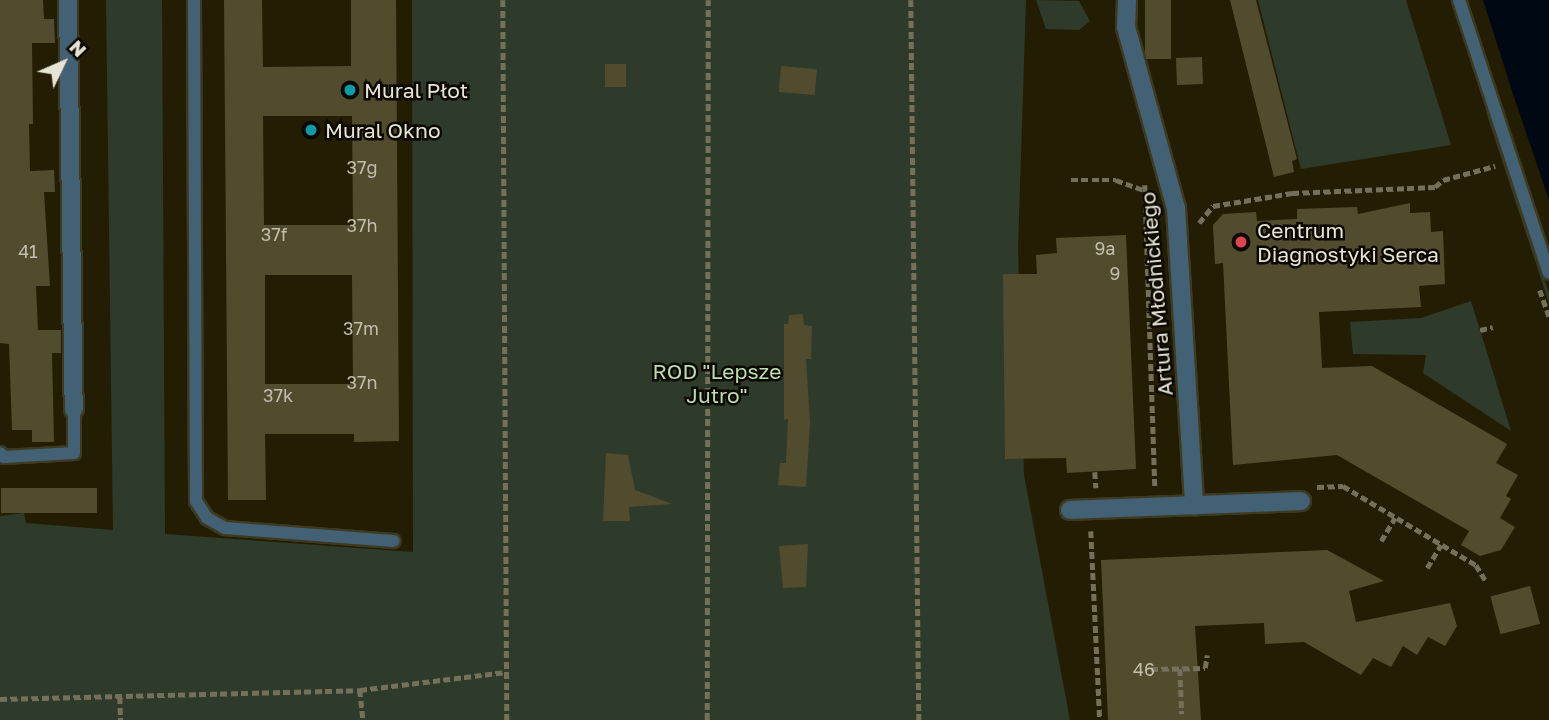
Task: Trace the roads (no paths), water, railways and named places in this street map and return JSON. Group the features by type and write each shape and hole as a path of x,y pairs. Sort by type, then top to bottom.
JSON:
{"street":[{"path":"68,0 74,409"},
{"name":"Artura Młodnickiego","path":"1127,0 1126,27 1176,208 1194,505"},
{"path":"1070,510 1301,501"}],"lane":[{"path":"194,0 196,501 207,518 225,528 394,541"},
{"path":"1459,0 1549,274"},
{"path":"0,453 4,457 74,453 74,409"}],"place":[{"name":"Mural Płot","path":"350,90"},
{"name":"Mural Okno","path":"311,130"},
{"name":"Centrum Diagnostyki Serca","path":"1241,242"}],"park label":[{"name":"ROD \"Lepsze Jutro\"","path":"717,383"}]}
